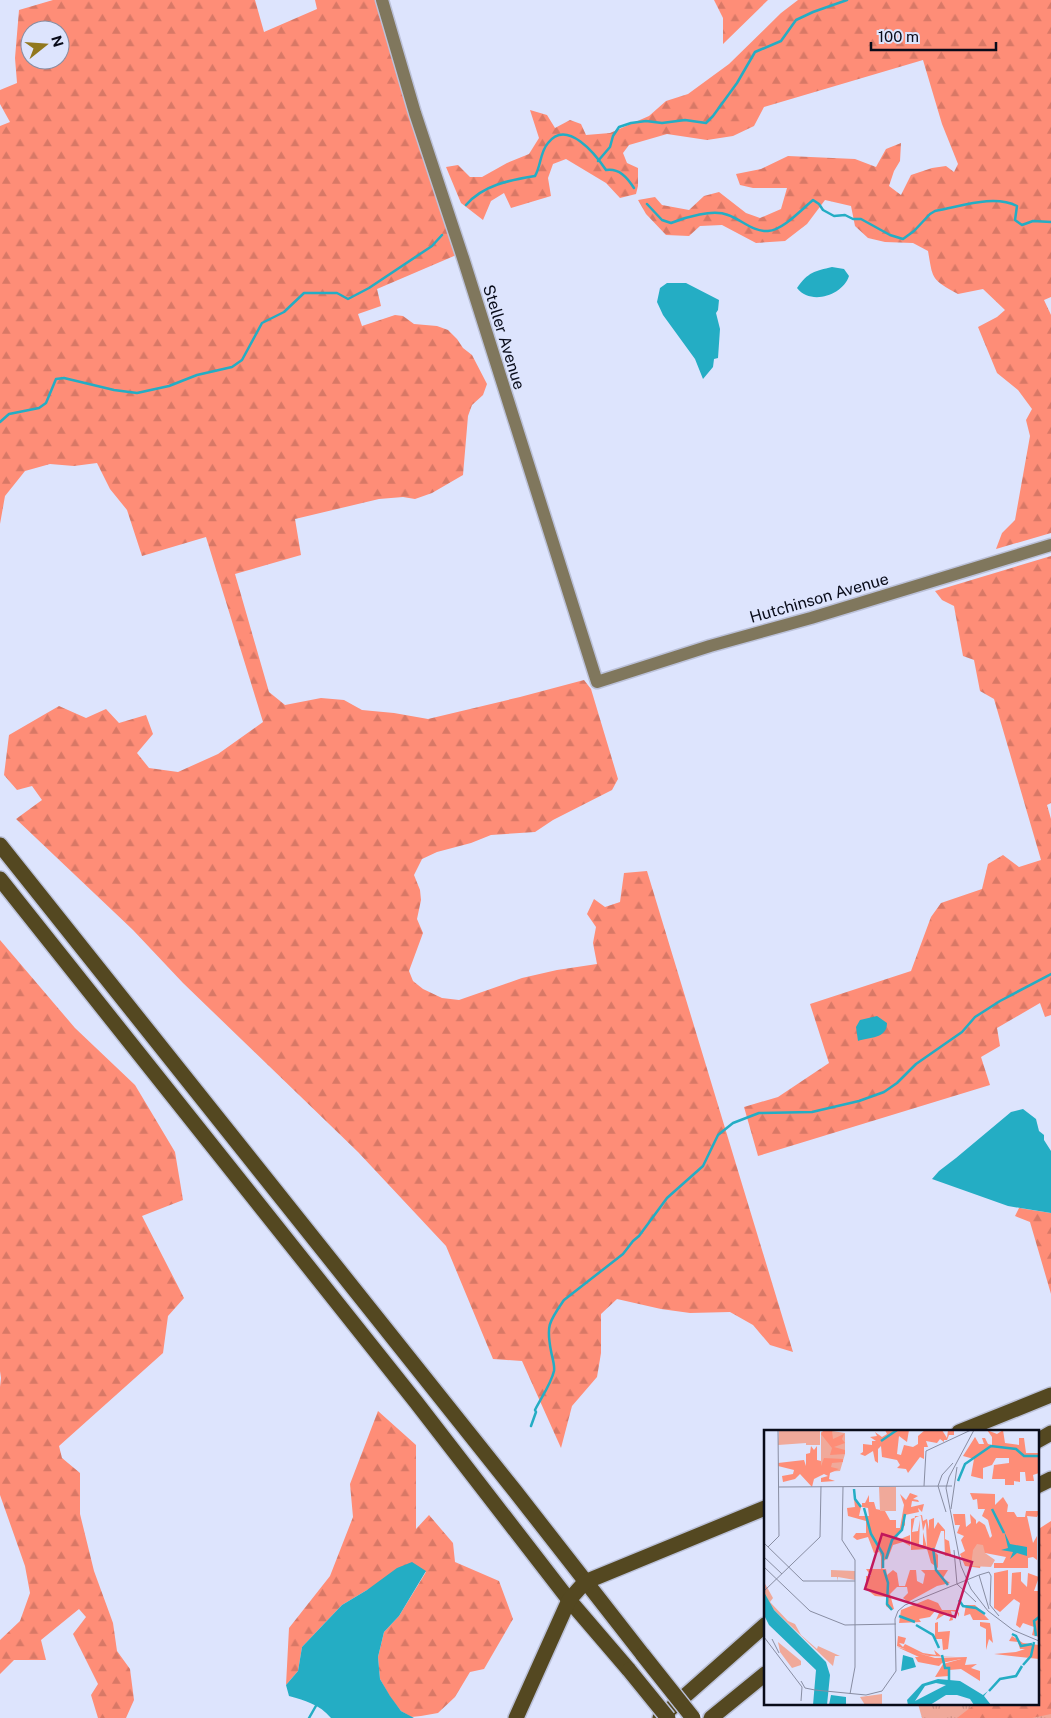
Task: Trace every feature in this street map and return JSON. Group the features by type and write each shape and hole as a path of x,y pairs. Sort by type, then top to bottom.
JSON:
{"highway":[{"path":"0,845 693,1718"},
{"path":"0,879 416,1402 569,1600 668,1718"},
{"path":"964,1430 1051,1395"},
{"path":"1038,1440 1051,1433"},
{"path":"1038,1486 1051,1479"},
{"path":"516,1718 569,1600 585,1582 764,1508"},
{"path":"660,1718 764,1626"},
{"path":"715,1715 764,1675"}],"street":[{"name":"Steller Avenue","path":"382,0 415,114 466,267 597,682"},
{"name":"Hutchinson Avenue","path":"597,682 710,646 811,618 1051,545"}],"green space":[{"path":"53,0 255,0 264,32 317,9 315,0 382,0 461,253 377,289 381,306 358,314 362,326 395,315 403,316 414,324 437,326 448,330 463,348 472,355 487,384 483,395 472,405 468,416 463,475 432,493 415,499 403,497 379,499 295,519 301,555 235,574 269,692 285,705 321,698 344,700 362,710 428,719 584,680 591,689 618,779 612,790 553,820 535,832 491,835 471,843 437,852 422,859 414,875 420,890 421,900 417,919 423,933 409,971 413,981 423,989 442,998 459,1000 522,978 597,964 593,943 596,927 587,914 594,899 605,907 620,902 624,873 647,871 793,1352 770,1345 753,1325 730,1312 690,1313 661,1309 617,1299 601,1314 601,1353 597,1377 572,1406 561,1448 522,1361 493,1359 446,1246 358,1152 183,983 133,930 16,819 42,800 32,786 17,790 4,775 9,735 59,706 86,718 106,709 119,723 146,715 153,734 137,753 149,768 178,772 218,754 263,722 206,537 142,556 127,510 110,489 97,463 74,466 50,464 25,471 5,496 0,524 0,126 10,122 0,104 0,90 17,83 15,58 19,10"},
{"path":"714,0 768,0 723,44 723,18"},
{"path":"798,0 1051,0 1051,297 1044,300 1051,315 1051,533 996,549 1002,533 1015,520 1030,436 1026,420 1032,409 1018,390 997,373 978,327 997,317 1005,310 983,289 958,294 935,278 928,251 913,243 885,242 868,238 855,226 851,206 825,200 807,224 785,241 756,243 722,225 700,226 689,236 666,235 646,214 638,200 655,197 662,205 689,210 704,196 719,192 746,213 760,218 781,209 787,188 753,188 740,185 736,174 761,169 788,156 855,159 876,167 886,149 901,143 900,161 889,186 901,195 911,175 932,168 946,166 954,172 958,164 942,124 923,60 764,107 754,126 733,136 707,140 667,134 629,145 623,153 627,163 638,168 636,194 620,198 606,183 566,159 553,164 548,178 551,196 511,208 504,193 491,201 483,220 461,203 446,167 458,165 470,177 482,177 507,163 529,154 539,138 530,110 547,115 555,128 570,120 581,124 586,135 610,133 649,116 666,101 688,94 729,64 781,13"},
{"path":"1051,556 1051,803 1047,805 1051,819 1051,1015 1045,1017 1040,1003 997,1028 1000,1046 981,1057 990,1085 758,1156 744,1107 778,1097 829,1063 810,1004 911,971 931,917 941,903 982,889 988,864 1003,855 1019,867 1041,860 994,699 980,691 974,660 963,656 954,606 942,600 935,591"},
{"path":"0,940 75,1028 135,1085 175,1152 183,1200 142,1216 184,1298 168,1316 163,1353 59,1446 62,1458 80,1473 80,1514 94,1571 113,1623 117,1651 130,1669 134,1700 126,1718 98,1718 91,1695 98,1684 73,1634 86,1617 79,1609 41,1640 46,1660 14,1660 0,1674 0,1640 20,1621 30,1593 25,1566 0,1495"},
{"path":"1019,1208 1051,1213 1051,1294 1030,1222 1015,1216"},
{"path":"378,1411 416,1445 416,1529 429,1515 453,1543 455,1562 499,1581 513,1619 484,1669 470,1672 455,1697 438,1713 421,1716 411,1717 401,1711 390,1697 380,1679 378,1657 384,1632 399,1616 426,1572 367,1590 342,1605 302,1647 298,1671 286,1685 289,1628 330,1576 353,1517 350,1484"},
{"path":"1051,1521 1051,1714 1032,1718 957,1718 972,1706 1038,1706 1038,1529"},
{"path":"1051,1561 1051,1718 922,1718 919,1706 1038,1706"}],"water":[{"path":"832,267 844,269 849,276 846,283 834,293 818,297 810,296 797,288 812,273"},
{"path":"667,283 686,283 719,300 716,313 720,329 718,358 714,359 713,367 703,379 695,359 663,315 657,302 660,288"},
{"path":"877,1016 887,1023 884,1032 877,1037 858,1041 856,1027 860,1020"},
{"path":"1023,1109 1036,1119 1039,1131 1044,1135 1044,1140 1051,1151 1051,1213 1008,1206 932,1179 939,1171 1011,1112"},
{"path":"412,1562 426,1571 399,1616 384,1632 378,1657 380,1679 390,1696 401,1711 414,1718 331,1718 317,1706 289,1696 286,1685 298,1671 302,1647 342,1605 367,1590 397,1568"}],"waterway":[{"path":"598,161 610,147 613,136 619,127 646,121 662,123 685,120 706,123 737,83 755,52 781,41 796,20 847,0"},
{"path":"466,205 480,193 498,184 535,176 545,147 556,136 564,135 572,137 588,148 606,170 619,172 629,180 634,188"},
{"path":"647,204 662,220 671,223 699,214 722,213 757,230 768,231 774,230 786,223 813,200 823,210 834,216 845,215 853,219 861,219 890,235 903,239 935,211 987,201 998,201 1017,206 1015,220 1022,225 1033,221 1051,222"},
{"path":"0,422 9,414 39,408 46,403 56,379 64,378 114,390 137,393 169,386 197,375 232,367 242,360 262,323 284,312 304,293 337,293 348,299 369,288 432,246 442,235"},
{"path":"531,1426 535,1410 553,1376 554,1364 549,1329 555,1314 564,1300 623,1254 667,1198 703,1166 718,1135 733,1123 759,1113 812,1112 859,1101 884,1092 897,1083 916,1064 962,1032 975,1017 1000,1001 1051,974"},
{"path":"309,1718 317,1704"}]}
